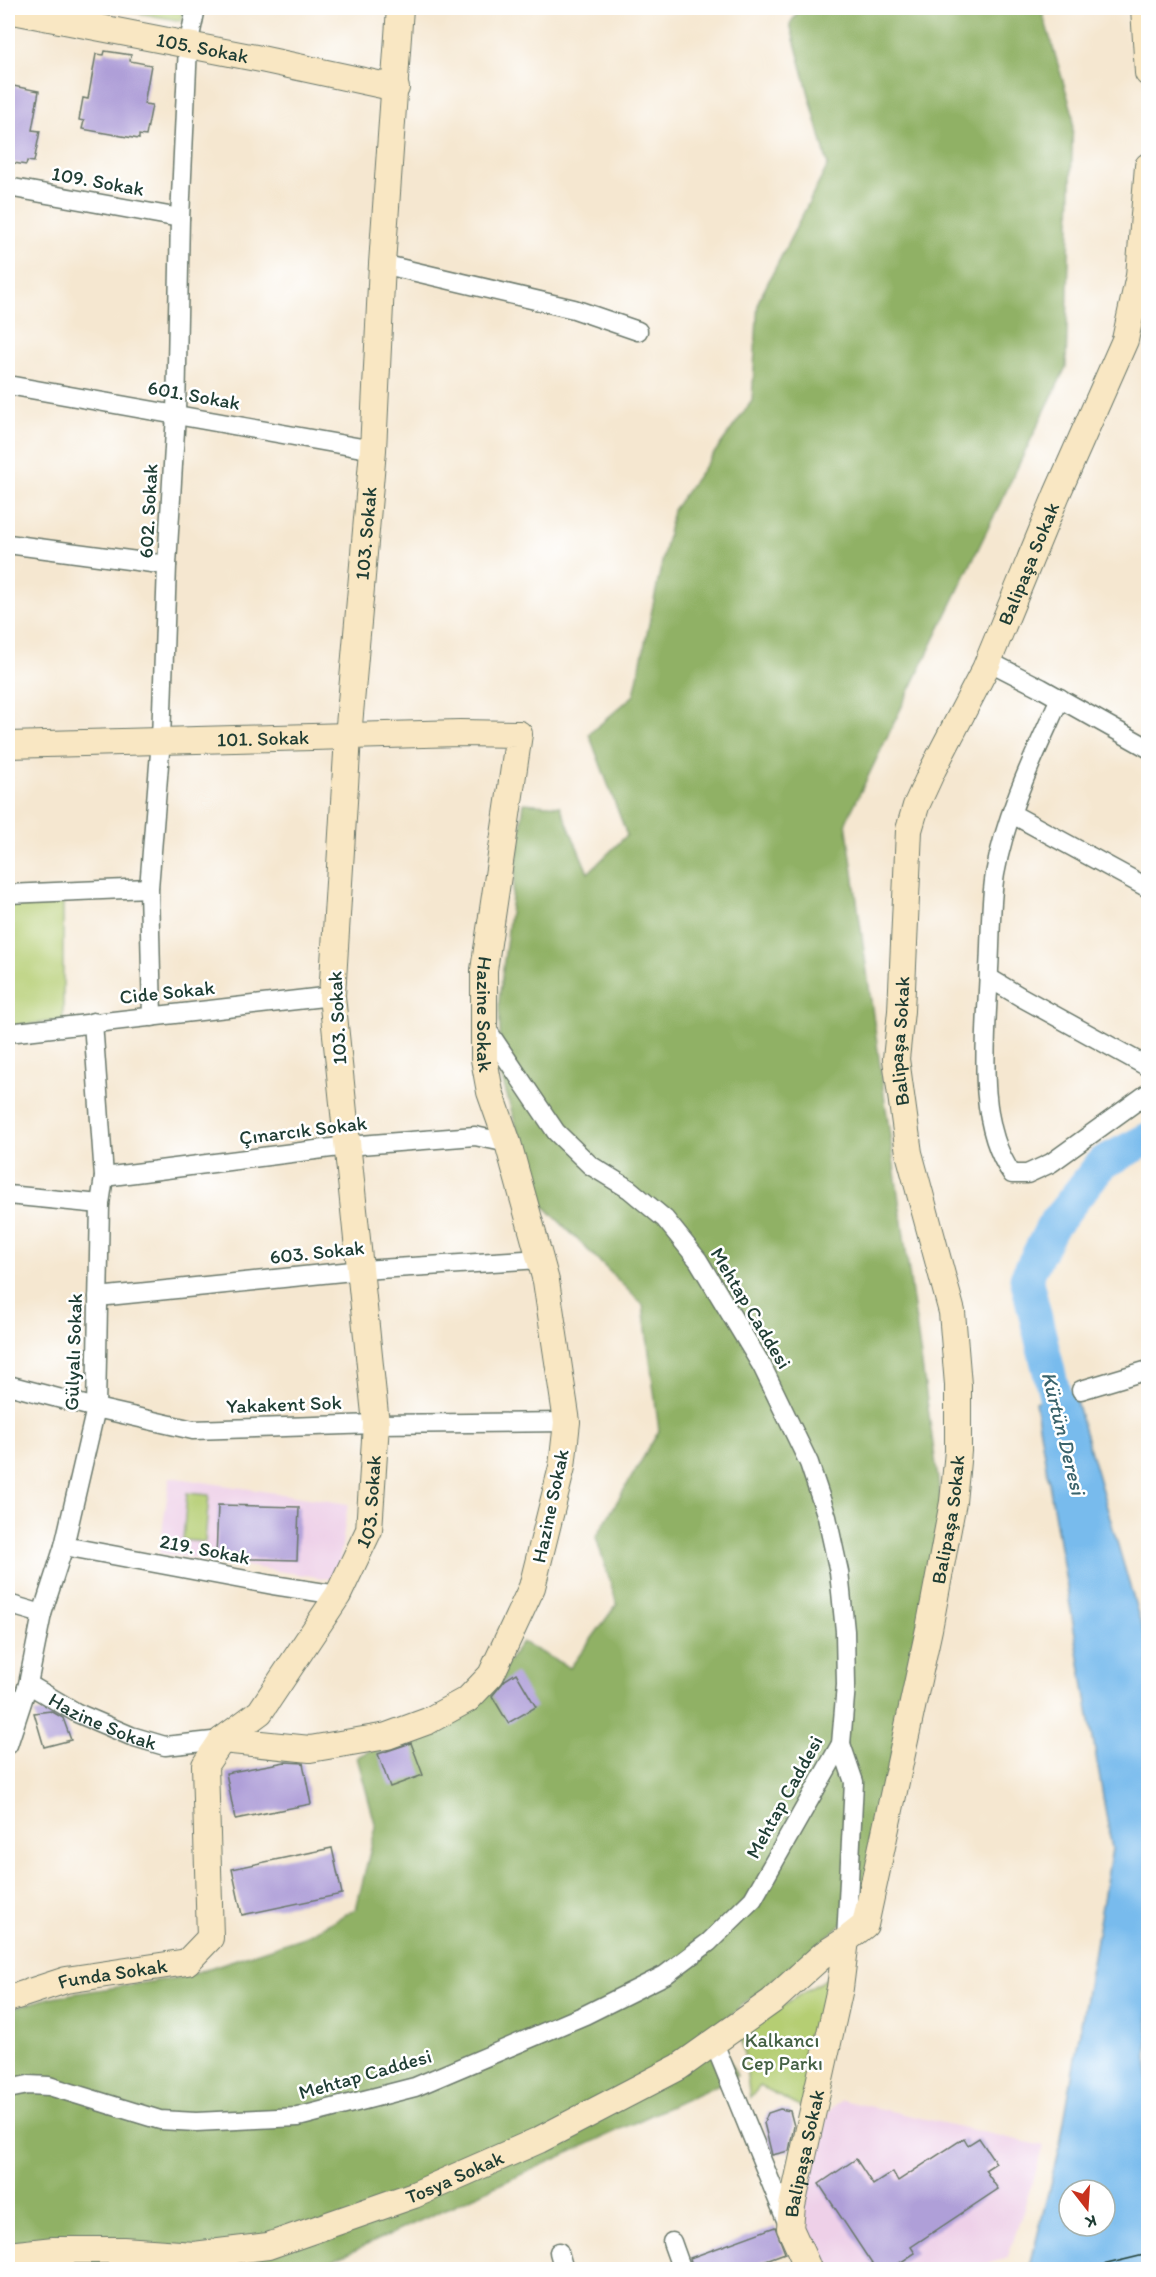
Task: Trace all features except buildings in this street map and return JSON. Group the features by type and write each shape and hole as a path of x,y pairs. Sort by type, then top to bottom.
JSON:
{"street":[{"name":"602. Sokak","path":"152,1017 149,888 161,740 167,565 176,414 180,218 188,46 196,8"},
{"name":"103. Sokak","path":"210,1938 205,1765 222,1740 261,1712 338,1595 369,1530 376,1424 362,1270 332,996 348,736 372,450 400,8"},
{"path":"1144,8 1149,73"},
{"name":"105. Sokak","path":"13,9 396,88"},
{"name":"Balipaşa Sokak","path":"846,1940 865,1925 929,1629 953,1502 958,1451 958,1384 952,1312 909,1153 896,1059 901,1011 909,830 916,806 933,769 988,661 1125,340 1139,276 1149,166"},
{"name":"109. Sokak","path":"8,187 180,218"},
{"path":"382,264 574,309 638,331"},
{"name":"601. Sokak","path":"8,386 372,450"},
{"path":"8,544 167,565"},
{"path":"988,661 1149,748"},
{"path":"1060,698 1025,776 995,874 985,1067 991,1124 1004,1163 1012,1174 1027,1174 1051,1163 1149,1093"},
{"name":"101. Sokak","path":"8,745 460,733 519,734"},
{"name":"Hazine Sokak","path":"28,1684 77,1713 131,1736 165,1746 222,1740 309,1749 387,1736 428,1721 468,1699 491,1675 532,1587 562,1467 567,1422 546,1281 508,1143 490,1092 484,1059 484,970 519,734"},
{"path":"1012,814 1149,888"},
{"path":"8,894 149,888"},
{"path":"989,978 1149,1067"},
{"name":"Cide Sokak","path":"8,1033 332,996"},
{"name":"Gülyalı Sokak","path":"8,1745 28,1684 42,1614 64,1545 96,1408 100,1204 104,1177 93,1022"},
{"name":"Mehtap Caddesi","path":"8,2089 28,2085 49,2086 160,2120 196,2122 298,2117 414,2087 585,2015 665,1975 709,1942 753,1899 841,1744 846,1685 845,1631 836,1561 827,1517 809,1463 762,1366 698,1260 665,1219 629,1190 590,1165 555,1132 484,1025"},
{"name":"Çınarcık Sokak","path":"104,1177 347,1146 475,1136 508,1143"},
{"path":"8,1195 100,1204"},
{"name":"603. Sokak","path":"98,1297 362,1270 540,1259"},
{"path":"1081,1390 1149,1370"},
{"name":"Yakakent Sok","path":"8,1385 193,1430 376,1424 567,1422"},
{"name":"219. Sokak","path":"64,1545 273,1585 338,1595"},
{"path":"8,1604 42,1614"},
{"name":"Balipaşa Sokak","path":"790,2228 792,2206 840,1988 846,1940 854,1782 841,1744"},
{"name":"Funda Sokak","path":"8,1999 66,1980 188,1962 210,1938"},
{"name":"Tosya Sokak","path":"8,2255 54,2250 123,2250 194,2255 268,2246 414,2195 539,2140 679,2067 772,2001 824,1954 846,1940"},
{"path":"714,2043 809,2270"},
{"path":"672,2242 682,2270"}],"shaded area":[{"path":"170,1477 348,1504 337,1580 159,1553"},
{"path":"842,2100 1044,2146 1008,2257 973,2269 829,2269 799,2212 820,2119"}],"green space":[{"path":"113,8 184,8 181,21"},
{"path":"800,8 1041,8 1073,114 1066,367 846,822 942,1508 861,1909 713,2029 737,2076 314,2269 8,2270 8,2010 52,1997 182,1977 304,1937 356,1909 376,1827 357,1757 483,1697 522,1642 570,1668 617,1604 596,1537 659,1431 643,1305 539,1201 501,1076 499,1000 524,803 560,806 588,873 627,835 589,734 634,695 673,510 752,401 758,302 828,165 790,24"},
{"path":"63,900 63,1020 8,1027 8,905"},
{"path":"187,1493 209,1495 205,1542 183,1540"},
{"name":"Kalkancı Cep Parkı","path":"835,1973 808,2111 760,2086 750,2098 741,2031"}],"water":[{"path":"1073,1391 1148,1648 1148,2269 1029,2270 1060,2144 1112,1849 1035,1402"}],"waterway":[{"name":"Kürtün Deresi","path":"1066,1441 1026,1278 1052,1227 1102,1163 1148,1139"}],"tram line":[{"path":"1082,2270 1148,2254"}]}
